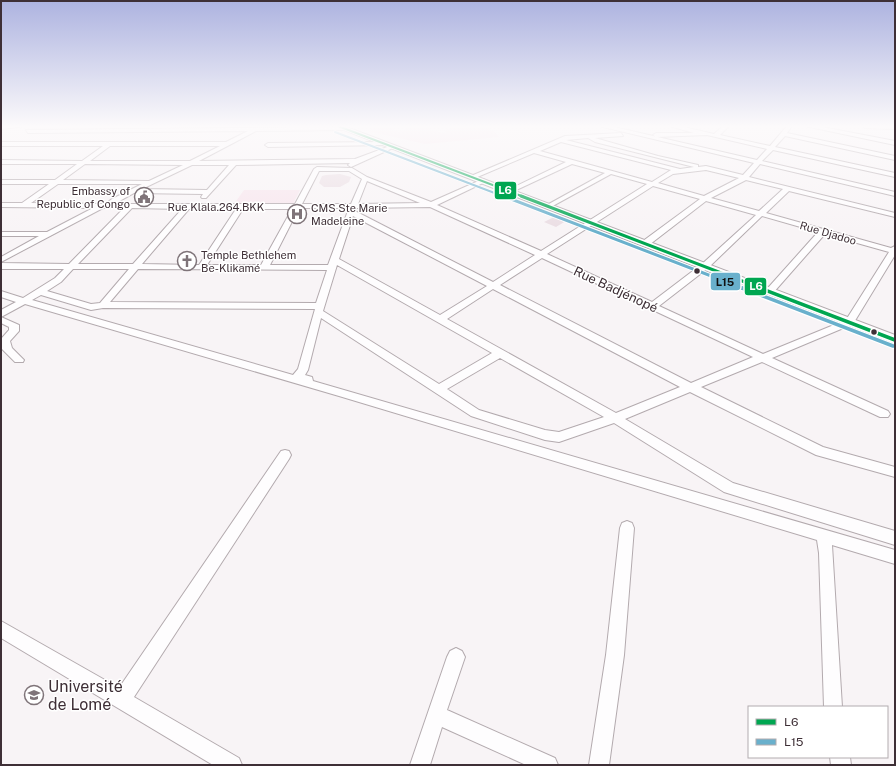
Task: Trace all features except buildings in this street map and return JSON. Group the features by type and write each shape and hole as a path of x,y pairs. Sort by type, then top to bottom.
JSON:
{"main road":[{"path":"433,162 895,340"}],"street":[{"path":"1,162 254,163 297,162"},
{"path":"24,205 84,162"},
{"path":"1,260 114,200 193,162"},
{"path":"264,268 299,206 317,169 346,168 354,162"},
{"path":"473,177 509,162"},
{"path":"510,191 573,162"},
{"name":"Rue Djadoo","path":"573,162 894,250"},
{"path":"661,162 706,168 787,189 863,197 895,194"},
{"path":"646,243 706,198 744,178 758,162 843,173 895,175"},
{"path":"812,162 843,173 863,197 895,215"},
{"path":"103,305 134,268 192,206 209,192 234,163"},
{"path":"672,164 678,170"},
{"name":"Rue Badjénopé","path":"346,168 365,178 431,205 542,255 884,414"},
{"path":"439,320 592,223 651,183 671,172 678,170 706,168"},
{"path":"549,206 611,172"},
{"path":"332,390 301,373 333,264 352,209 365,178"},
{"path":"431,205 484,181"},
{"path":"1,182 150,182"},
{"path":"653,306 706,266 787,189"},
{"path":"132,191 209,192"},
{"name":"Rue Klala.264.BKK","path":"1,205 299,206 352,209 431,205"},
{"path":"1,314 54,283 130,206"},
{"path":"201,268 241,207"},
{"path":"352,209 690,387 820,451 895,472"},
{"path":"770,291 823,231"},
{"path":"1,234 49,234"},
{"path":"40,292 91,307 103,305 320,309 475,413 552,437 559,437 615,418 850,322 894,250"},
{"path":"1,266 264,268 333,264 439,320 615,418 729,488 895,538"},
{"path":"1,294 332,390 895,557"},
{"path":"1,320 14,325 14,331 4,341 7,349 19,360"},
{"path":"439,389 498,354"},
{"path":"122,700 285,455"},
{"path":"599,765 615,655 627,528"},
{"path":"823,536 826,553 833,706"},
{"path":"1,628 232,765"},
{"path":"420,765 456,657"},
{"path":"437,715 548,765"}],"shaded area":[{"path":"244,190 300,190 293,204 234,204"}],"transit line":[{"name":"L15","path":"413,162 893,346"},
{"name":"L6","path":"431,162 895,340"}],"place":[{"name":"Embassy of Republic of Congo","path":"144,197"},
{"name":"CMS Ste Marie Madeleine","path":"297,214"},
{"name":"Temple Bethlehem Be-Klikamé","path":"187,261"},
{"name":"Université de Lomé","path":"34,695"}]}
